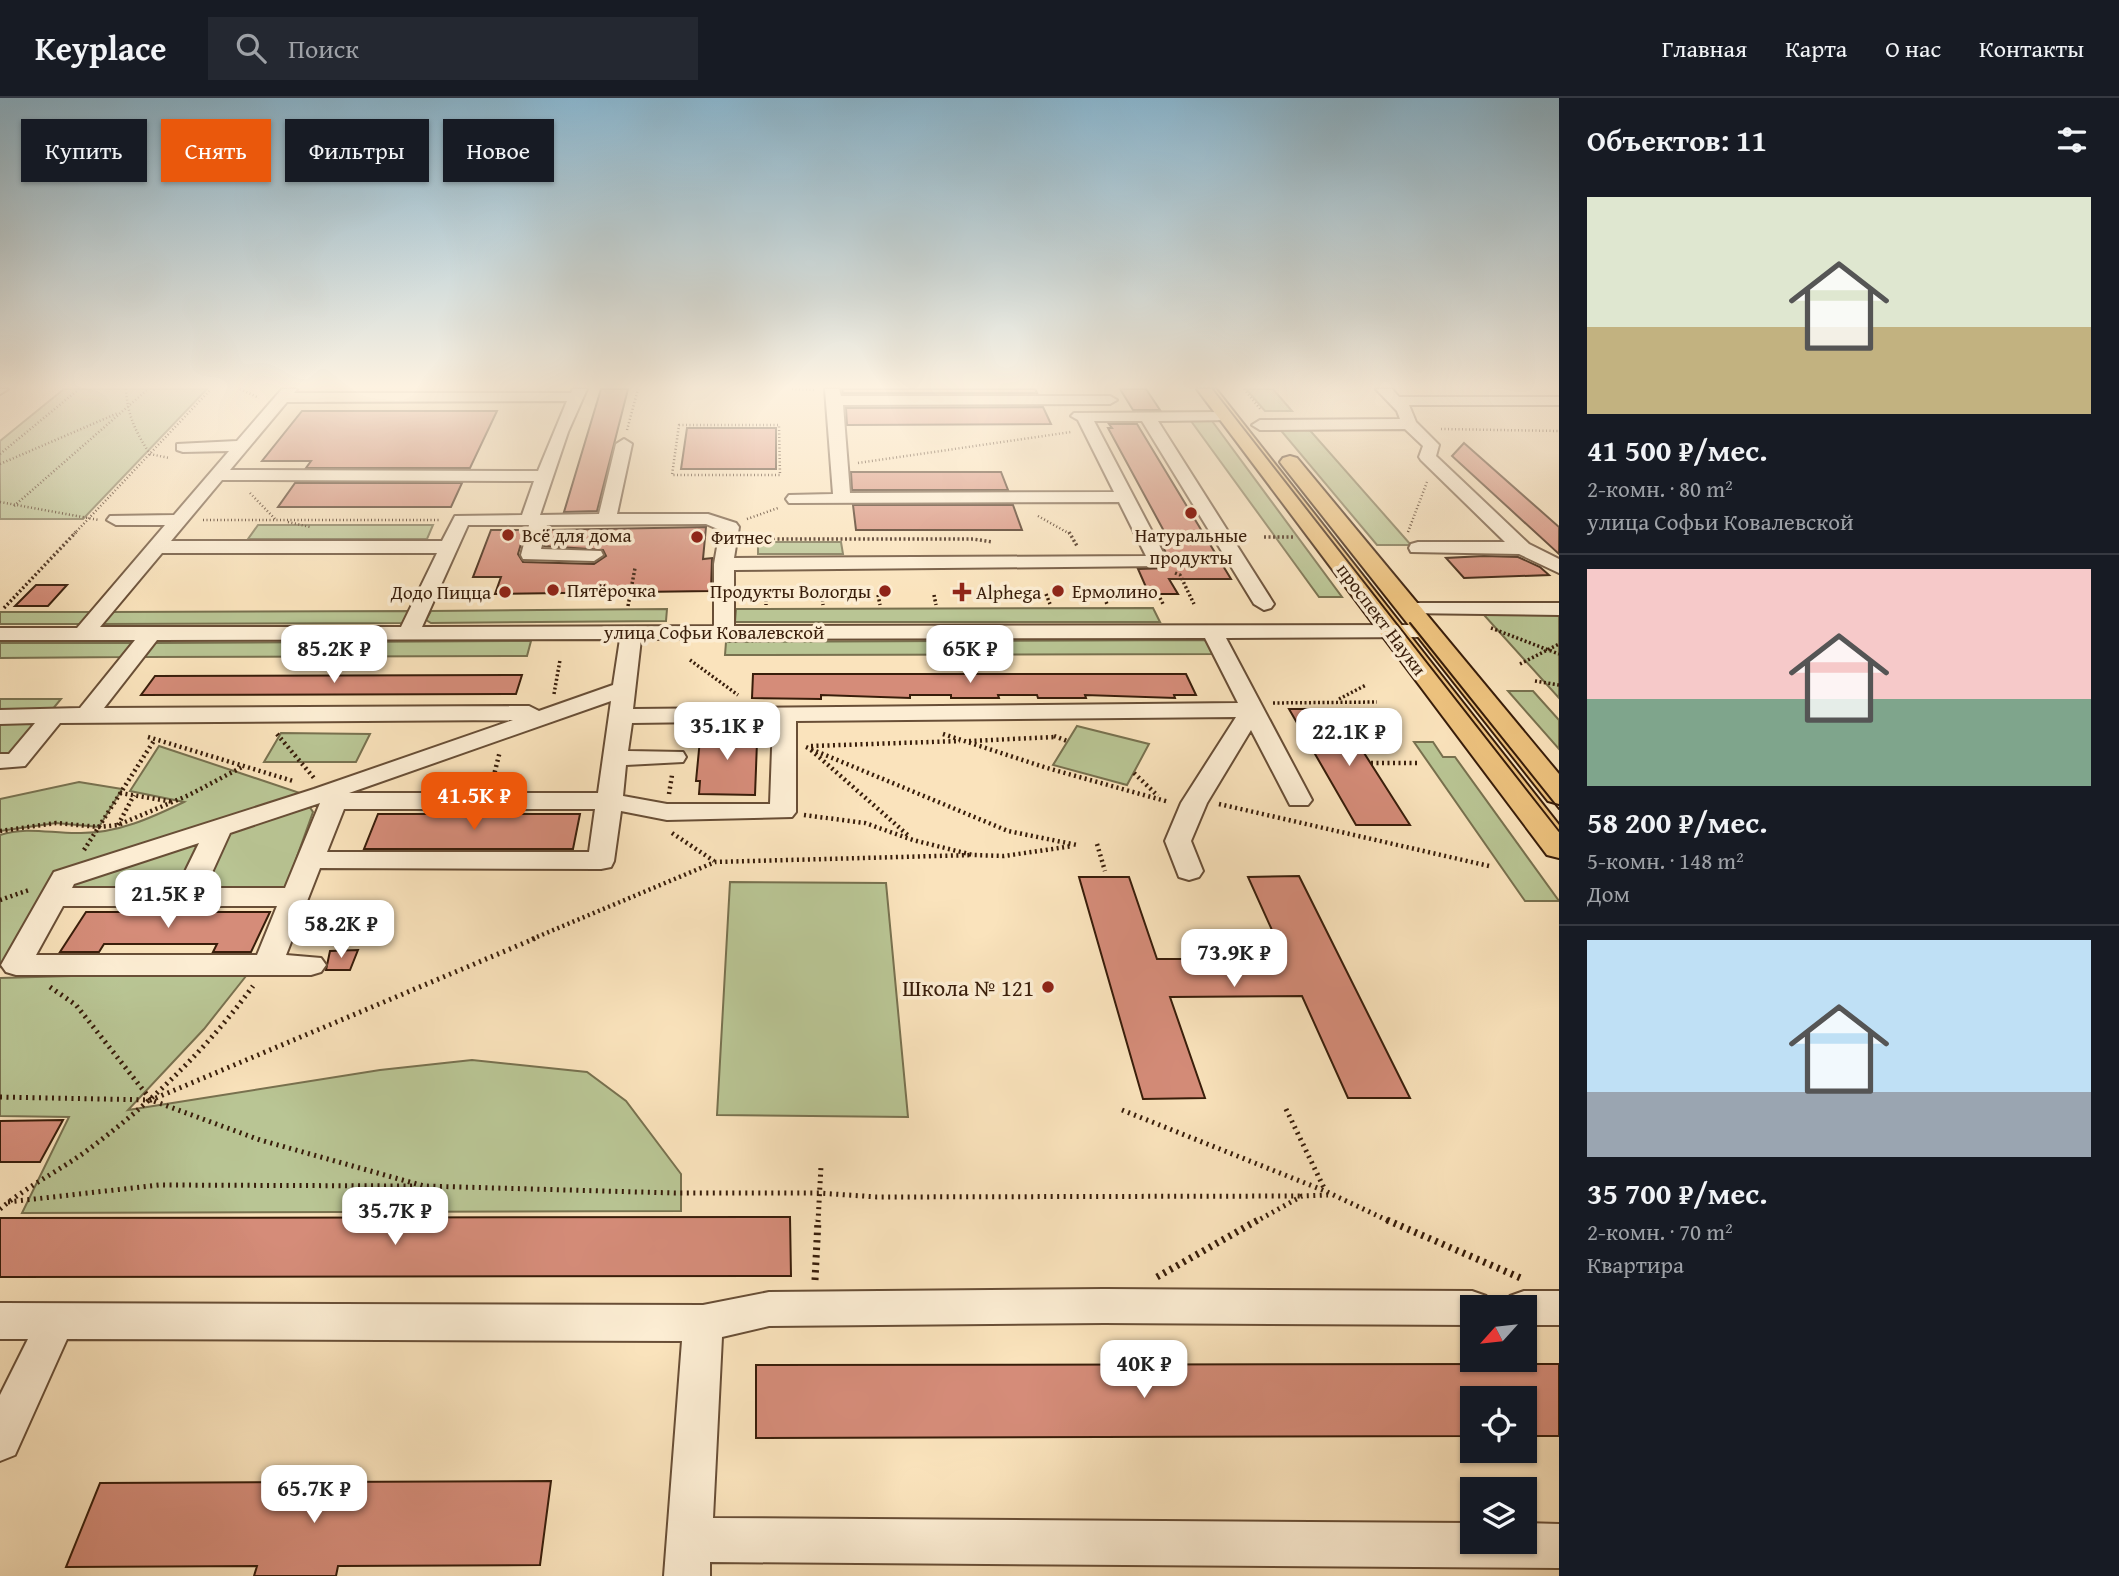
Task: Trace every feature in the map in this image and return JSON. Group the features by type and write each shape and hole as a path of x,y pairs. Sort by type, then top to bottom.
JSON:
{"main road":[{"name":"проспект Науки","path":"1259,458 1559,848"},
{"name":"проспект Науки","path":"1288,458 1559,794"}],"street":[{"path":"83,634 157,547 226,475 236,458"},
{"path":"551,458 534,520 530,555 594,555"},
{"path":"607,519 621,458"},
{"path":"839,458 842,499"},
{"path":"724,564 1158,562 1105,458"},
{"path":"1173,458 1264,604"},
{"path":"1428,458 1522,548 1559,567"},
{"path":"226,475 545,476"},
{"path":"790,502 842,499 1124,497"},
{"path":"409,633 461,520 607,519 708,519 730,527 724,564 724,632"},
{"path":"116,520 182,520"},
{"path":"1412,542 1522,548"},
{"path":"157,547 448,547"},
{"path":"1418,620 1559,609"},
{"name":"улица Софьи Ковалевской","path":"0,634 1392,631 1418,620"},
{"path":"1212,631 1299,800"},
{"path":"310,860 601,861 611,802 631,632"},
{"path":"88,715 152,634"},
{"path":"312,965 16,965 59,888 220,827 328,797 505,730 625,689"},
{"path":"621,716 773,712 1252,710"},
{"path":"1189,871 1178,841 1194,803 1252,710"},
{"path":"328,797 611,802 667,812 783,812 797,747 773,712"},
{"path":"0,717 552,713"},
{"path":"0,761 16,761 54,715"},
{"path":"616,758 674,757"},
{"path":"268,965 310,860 328,797"},
{"path":"187,897 220,827"},
{"path":"59,888 187,897 295,897"},
{"path":"0,1321 703,1323 769,1309 813,1308 1460,1308"},
{"path":"0,1440 56,1321"},
{"path":"703,1323 688,1558 1559,1546"}],"path":[{"path":"14,506 70,458"},
{"path":"4,608 146,458"},
{"path":"674,458 672,475 780,475 780,458"},
{"path":"840,467 892,458"},
{"path":"1412,542 1429,479 1442,472"},
{"path":"226,475 277,520 316,528"},
{"path":"1001,498 1068,531 1083,555"},
{"path":"0,502 88,520 116,520"},
{"path":"730,527 790,502"},
{"path":"182,520 461,520"},
{"path":"1158,562 1180,575 1194,604"},
{"path":"628,606 635,568"},
{"path":"1046,594 1050,604"},
{"path":"1102,594 1107,604"},
{"path":"1158,594 1163,604"},
{"path":"766,595 766,606"},
{"path":"822,595 823,605"},
{"path":"878,595 880,605"},
{"path":"934,595 936,605"},
{"path":"990,595 993,605"},
{"path":"1486,625 1559,654"},
{"path":"1520,664 1559,644"},
{"path":"552,713 560,660"},
{"path":"690,660 773,712"},
{"path":"1535,681 1559,685"},
{"path":"1337,699 1366,685"},
{"path":"1252,710 1282,702 1337,699 1377,702"},
{"path":"1339,713 1385,713"},
{"path":"260,715 305,765 328,797"},
{"path":"488,801 505,730"},
{"path":"939,732 1161,799 1211,802 1489,866"},
{"path":"144,735 283,778 328,797"},
{"path":"797,747 1055,737"},
{"path":"59,888 155,739"},
{"path":"797,747 913,840"},
{"path":"151,1100 715,862 1004,856 1077,845 1008,831 797,747"},
{"path":"1371,763 1419,763"},
{"path":"0,831 56,823 99,827 118,825 174,802 242,767"},
{"path":"1134,774 1161,799"},
{"path":"120,793 174,802"},
{"path":"118,825 134,795"},
{"path":"783,812 865,823 913,840 973,855"},
{"path":"1097,844 1105,872"},
{"path":"16,965 76,1005 151,1100"},
{"path":"0,1209 84,1153 151,1100 239,1006 268,965"},
{"path":"0,1097 151,1100 260,1140 424,1186"},
{"path":"1286,1109 1326,1193"},
{"path":"1122,1110 1326,1193 1539,1300"},
{"path":"813,1308 821,1166"},
{"path":"8,1202 159,1185 424,1186 675,1193 819,1192 877,1197 1302,1196 1326,1193"},
{"path":"1151,1280 1302,1196"}],"green space":[{"path":"0,458 141,458 83,519 0,519"},
{"path":"1218,458 1239,458 1342,597 1319,597"},
{"path":"1304,458 1334,458 1411,545 1377,545"},
{"path":"258,525 433,525 427,539 248,539"},
{"path":"758,542 841,542 843,554 758,554"},
{"path":"1153,608 1160,622 735,622 736,609"},
{"path":"667,609 666,621 431,623 426,620 431,611"},
{"path":"413,611 406,622 402,623 99,624 110,612"},
{"path":"0,612 94,612 84,624 0,624"},
{"path":"1559,614 1559,698 1484,615"},
{"path":"1211,640 1219,654 725,655 726,642"},
{"path":"531,641 527,656 144,657 155,643"},
{"path":"0,643 137,643 125,657 0,658"},
{"path":"1508,691 1533,691 1559,720 1559,749"},
{"path":"0,699 61,699 14,756 0,756"},
{"path":"1077,726 1149,744 1127,785 1053,765"},
{"path":"281,733 370,734 356,762 264,762"},
{"path":"1414,742 1433,742 1443,757 1455,757 1559,901 1525,901"},
{"path":"159,746 300,793 313,812 285,890 47,894 0,967 0,835 20,831 81,833 108,830 147,819 184,802 130,791"},
{"path":"79,782 122,789 99,827 56,823 0,831 0,799"},
{"path":"730,882 886,883 908,1117 717,1115"},
{"path":"250,971 204,1029 128,1110 380,1070 472,1060 587,1072 626,1101 681,1174 681,1211 22,1213 69,1117 0,1116 0,978"}],"building":[{"path":"264,458 475,458 470,468 306,468 311,461 262,461"},
{"path":"580,458 610,458 597,511 564,512"},
{"path":"683,458 776,458 776,469 681,469"},
{"path":"1124,458 1158,458 1231,579 1169,579 1178,594 1149,594 1138,569 1167,568 1170,561 1156,533 1165,533"},
{"path":"1454,458 1481,458 1559,527 1559,554"},
{"path":"851,472 1001,472 1008,490 852,490"},
{"path":"295,483 462,483 451,507 278,507"},
{"path":"853,505 1013,505 1022,530 856,530"},
{"path":"706,527 703,559 712,558 711,591 495,594 501,577 473,577 491,530 525,530 518,554 523,562 594,564 606,556 603,550 544,546 548,530"},
{"path":"1518,557 1540,567 1549,575 1464,578 1446,558"},
{"path":"36,585 67,585 48,606 15,606"},
{"path":"753,674 1186,674 1196,695 1174,695 1175,698 1085,695 1086,698 1038,698 1037,695 998,695 999,698 951,698 951,695 910,695 910,698 821,695 821,699 752,698"},
{"path":"522,675 516,694 141,695 155,676"},
{"path":"1289,709 1336,709 1410,825 1356,825"},
{"path":"701,729 753,729 752,742 757,742 755,795 699,794 700,781 696,781"},
{"path":"378,814 580,814 573,849 364,849"},
{"path":"1299,876 1410,1098 1348,1098 1302,996 1170,997 1205,1098 1143,1099 1079,877 1129,877 1157,959 1285,959 1248,877"},
{"path":"86,912 270,912 251,952 213,952 217,944 104,944 99,952 60,952"},
{"path":"358,950 350,970 326,970 330,951"},
{"path":"63,1120 40,1162 0,1162 0,1121"},
{"path":"790,1217 791,1276 0,1277 0,1218"},
{"path":"1460,1364 1460,1372 1537,1372 1537,1364 1559,1364 1559,1436 1537,1436 1537,1386 1460,1386 1460,1436 756,1438 756,1365"},
{"path":"551,1481 540,1565 338,1566 336,1576 254,1576 257,1566 66,1567 100,1483"}],"tram line":[{"path":"1267,458 1559,831"},
{"path":"1410,623 1559,809"}],"place":[{"name":"Натуральные продукты","path":"1191,513"},
{"name":"Всё для дома","path":"508,535"},
{"name":"Фитнес","path":"697,537"},
{"name":"Пятёрочка","path":"553,590"},
{"name":"Продукты Вологды","path":"885,591"},
{"name":"Ермолино","path":"1058,591"},
{"name":"Додо Пицца","path":"505,592"},
{"name":"Alphega","path":"962,592"},
{"name":"Школа № 121","path":"1048,987"}]}
